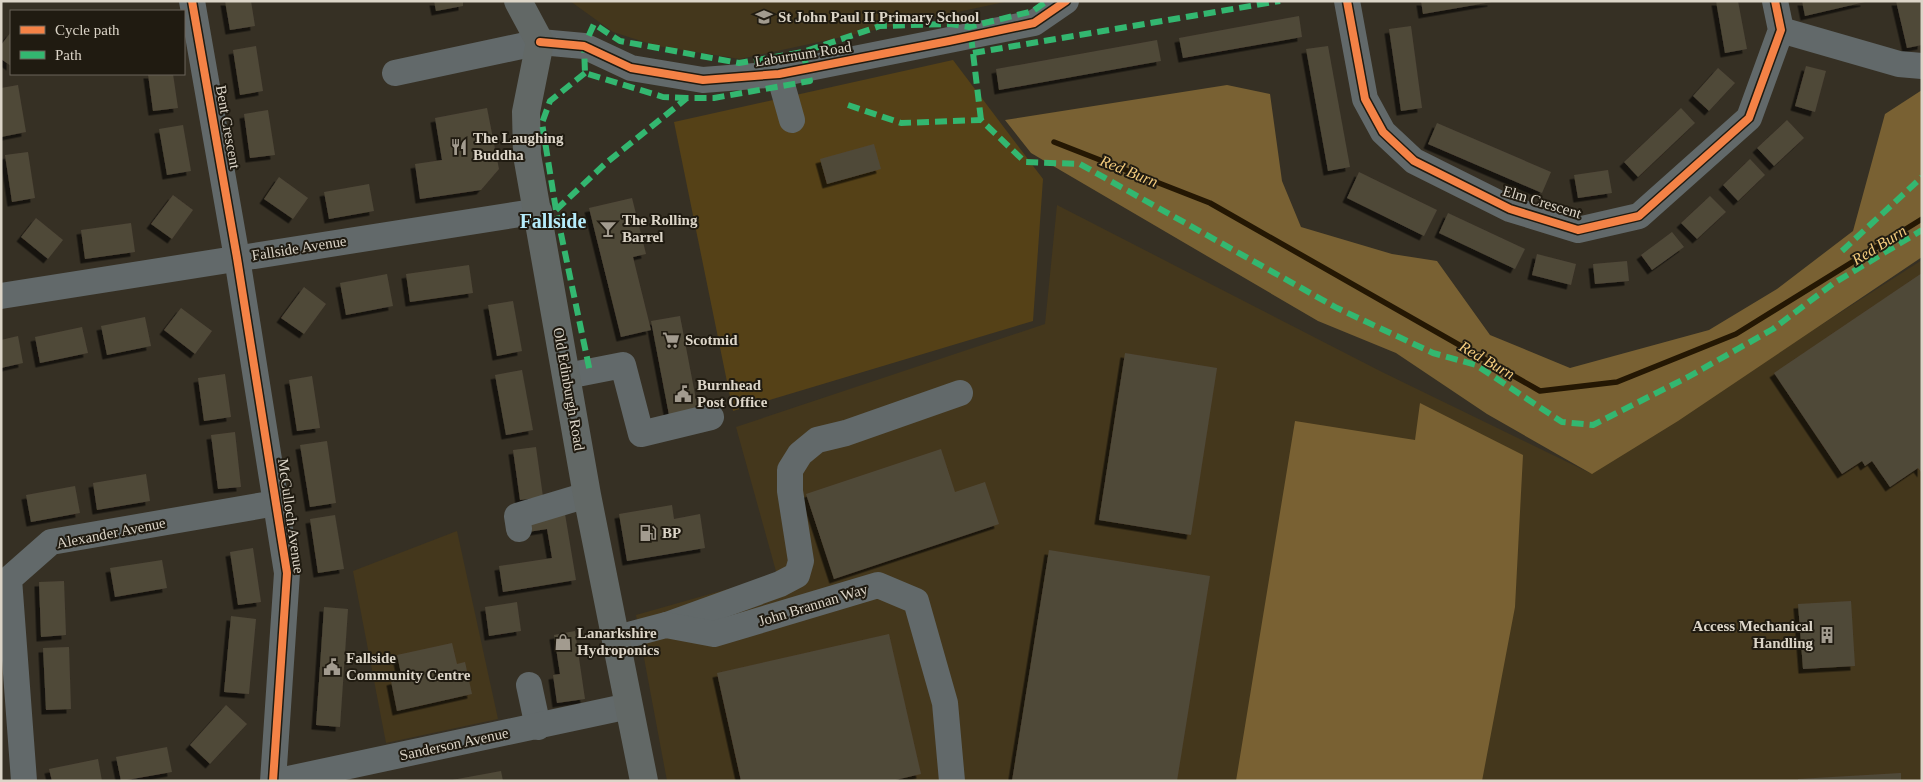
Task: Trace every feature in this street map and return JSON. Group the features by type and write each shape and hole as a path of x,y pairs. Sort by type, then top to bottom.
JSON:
{"main road":[{"path":"518,1 540,42"},
{"name":"Old Edinburgh Road","path":"540,42 526,112 527,155 539,211 586,496 617,638 644,781"}],"street":[{"name":"Bent Crescent","path":"192,1 237,258"},
{"name":"Laburnum Road","path":"395,73 540,42 584,46 631,68 703,80 779,74 1034,23 1066,1"},
{"name":"Elm Crescent","path":"1346,1 1365,99 1383,132 1414,161 1510,209 1578,230 1639,216 1749,118 1781,30"},
{"path":"1775,1 1781,30 1899,64 1922,66"},
{"path":"779,74 792,120"},
{"name":"Fallside Avenue","path":"1,296 539,211"},
{"name":"McCulloch Avenue","path":"237,258 287,573 273,781"},
{"path":"567,376 623,365 641,434 711,418"},
{"path":"666,625 780,584 796,575 800,560 790,492 790,470 800,454 817,440 846,433 960,393"},
{"path":"519,528 516,516 586,496"},
{"name":"Alexander Avenue","path":"24,781 9,579 52,542 276,503"},
{"name":"John Brannan Way","path":"617,638 666,625 714,634 878,586 916,601 945,703 952,781"},
{"path":"529,685 538,727"},
{"name":"Sanderson Avenue","path":"278,781 538,727 629,706"}],"shaded area":[{"name":"St John Paul II Primary School","path":"570,1 1009,1 740,59 657,46 613,32"},
{"path":"953,60 1043,179 1033,321 733,411 674,122"},
{"path":"1227,85 1270,94 1282,181 1301,227 1392,254 1437,261 1490,335 1570,368 1709,330 1777,289 1853,231 1885,114 1922,90 1922,257 1678,421 1592,474 1487,414 1396,353 1318,321 1031,153 1005,120"},
{"path":"1057,205 1382,372 1590,473 1922,260 1922,781 667,781 636,615 777,575 736,427 1045,324"},
{"path":"1420,403 1523,455 1515,607 1482,781 1236,781 1295,421 1415,440"},
{"path":"457,531 498,719 386,743 353,571"}],"building":[{"path":"225,1 251,1 255,26 230,30"},
{"path":"434,1 463,1 463,6 436,11"},
{"path":"1421,1 1492,1 1492,2 1423,14"},
{"path":"1716,1 1738,1 1747,49 1725,53"},
{"path":"1802,1 1865,1 1865,2 1805,16"},
{"path":"1896,1 1922,1 1922,45 1907,48"},
{"path":"1299,16 1302,37 1183,58 1179,38"},
{"path":"1411,26 1422,108 1401,111 1389,29"},
{"path":"10,33 10,65 1,59 1,45"},
{"path":"1157,40 1161,61 999,90 996,69"},
{"path":"256,46 263,91 240,95 233,50"},
{"path":"1328,46 1350,167 1328,171 1306,49"},
{"path":"1806,66 1826,71 1815,112 1795,106"},
{"path":"1718,68 1735,83 1709,111 1693,96"},
{"path":"148,75 173,75 178,108 153,111"},
{"path":"18,85 26,132 1,137 1,88"},
{"path":"487,108 499,169 481,190 420,199 415,164 442,160 435,118"},
{"path":"1681,108 1695,123 1638,177 1624,162"},
{"path":"268,110 275,155 250,158 244,114"},
{"path":"1787,120 1804,138 1774,166 1757,148"},
{"path":"1437,123 1551,172 1542,193 1428,144"},
{"path":"183,125 191,171 167,175 159,129"},
{"path":"874,144 881,169 827,184 820,159"},
{"path":"28,152 35,198 12,202 5,155"},
{"path":"1750,159 1765,175 1738,201 1723,185"},
{"path":"1608,170 1612,193 1578,198 1574,175"},
{"path":"1359,172 1437,210 1424,236 1347,198"},
{"path":"279,177 308,198 293,219 264,199"},
{"path":"369,184 374,211 329,219 324,192"},
{"path":"173,195 193,210 172,239 151,224"},
{"path":"1710,196 1726,212 1697,239 1681,223"},
{"path":"632,198 646,254 633,257 651,330 621,337 589,208"},
{"path":"1448,213 1525,249 1515,269 1439,233"},
{"path":"36,218 63,240 48,259 21,237"},
{"path":"131,223 135,252 85,259 81,230"},
{"path":"1672,232 1684,247 1652,270 1641,255"},
{"path":"1537,254 1576,264 1571,285 1532,275"},
{"path":"1627,261 1629,281 1595,284 1593,264"},
{"path":"469,265 473,293 410,302 406,274"},
{"path":"1922,273 1922,473 1918,468 1890,487 1872,461 1865,466 1862,461 1842,474 1774,373"},
{"path":"387,274 393,306 346,315 340,283"},
{"path":"304,287 326,304 304,334 281,318"},
{"path":"513,301 522,351 497,356 488,305"},
{"path":"181,308 212,331 195,354 164,330"},
{"path":"680,316 698,410 669,415 651,321"},
{"path":"145,317 151,346 107,355 101,326"},
{"path":"82,327 88,353 40,363 35,337"},
{"path":"18,336 23,363 1,368 1,340"},
{"path":"1125,353 1217,368 1191,535 1099,520"},
{"path":"522,370 533,430 506,435 495,375"},
{"path":"225,374 231,417 204,421 198,378"},
{"path":"312,376 320,428 297,431 289,380"},
{"path":"235,432 241,487 218,489 211,435"},
{"path":"327,441 336,503 310,507 300,445"},
{"path":"536,447 543,497 520,500 513,450"},
{"path":"941,449 955,492 985,482 999,524 834,579 806,494"},
{"path":"146,474 150,501 97,510 93,483"},
{"path":"75,486 80,513 31,522 26,495"},
{"path":"672,505 674,519 700,514 705,548 627,561 619,514"},
{"path":"565,514 576,580 503,592 499,566 552,558 547,529 528,532 526,520"},
{"path":"335,515 344,569 318,573 310,519"},
{"path":"253,548 261,602 238,605 230,552"},
{"path":"1049,550 1210,576 1177,781 1012,781"},
{"path":"162,560 167,588 115,597 110,568"},
{"path":"64,581 66,635 41,637 39,582"},
{"name":"Access Mechanical Handling","path":"1851,601 1855,666 1803,669 1798,604"},
{"path":"517,602 521,631 489,636 485,607"},
{"name":"Fallside Community Centre","path":"324,607 348,609 340,727 316,725"},
{"path":"231,616 256,619 249,694 224,692"},
{"path":"575,631 585,699 557,703 553,675 560,674 554,635"},
{"path":"889,634 921,774 891,781 741,781 717,673"},
{"path":"452,643 457,664 465,662 472,694 397,711 391,681 402,678 397,655"},
{"path":"69,647 71,709 46,710 43,648"},
{"path":"226,705 247,724 210,764 190,745"},
{"path":"167,747 172,772 121,781 116,757"},
{"path":"98,759 102,781 52,781 49,769"},
{"path":"501,771 503,781 452,781 452,780"},
{"path":"1901,773 1901,781 1798,781 1798,779"}],"waterway":[{"name":"Red Burn","path":"1054,142 1210,203 1540,391 1617,382 1736,334 1922,219"}],"marked path":[{"path":"687,98 663,97 585,73 584,46 594,24 620,41 739,63 803,52 880,26 950,24 969,27 1033,11 1047,1"},
{"path":"973,53 1280,1"},
{"path":"971,36 981,120"},
{"path":"556,210 606,163 687,98 714,98 810,81 803,52"},
{"path":"585,73 550,101 542,123 556,210 590,372"},
{"path":"848,105 901,123 981,120 1025,162 1080,164 1337,308 1433,353 1476,365 1562,422 1593,425 1688,377 1773,329 1834,283 1922,230"},
{"path":"1842,251 1922,177"}],"cycle path":[{"path":"192,1 237,258 287,573 273,781"},
{"path":"540,42 584,46 631,68 703,80 779,74 1034,23 1066,1"},
{"path":"1347,1 1365,99 1383,132 1414,161 1510,209 1578,230 1639,216 1749,118 1781,30 1775,1"}],"place":[{"name":"St John Paul II Primary School","path":"764,17"},
{"name":"The Laughing Buddha","path":"459,147"},
{"name":"The Rolling Barrel","path":"608,229"},
{"name":"Scotmid","path":"671,340"},
{"name":"Burnhead Post Office","path":"683,394"},
{"name":"BP","path":"648,533"},
{"name":"Access Mechanical Handling","path":"1827,635"},
{"name":"Lanarkshire Hydroponics","path":"563,642"},
{"name":"Fallside Community Centre","path":"332,667"}],"district":[{"name":"Fallside","path":"553,221"}]}
